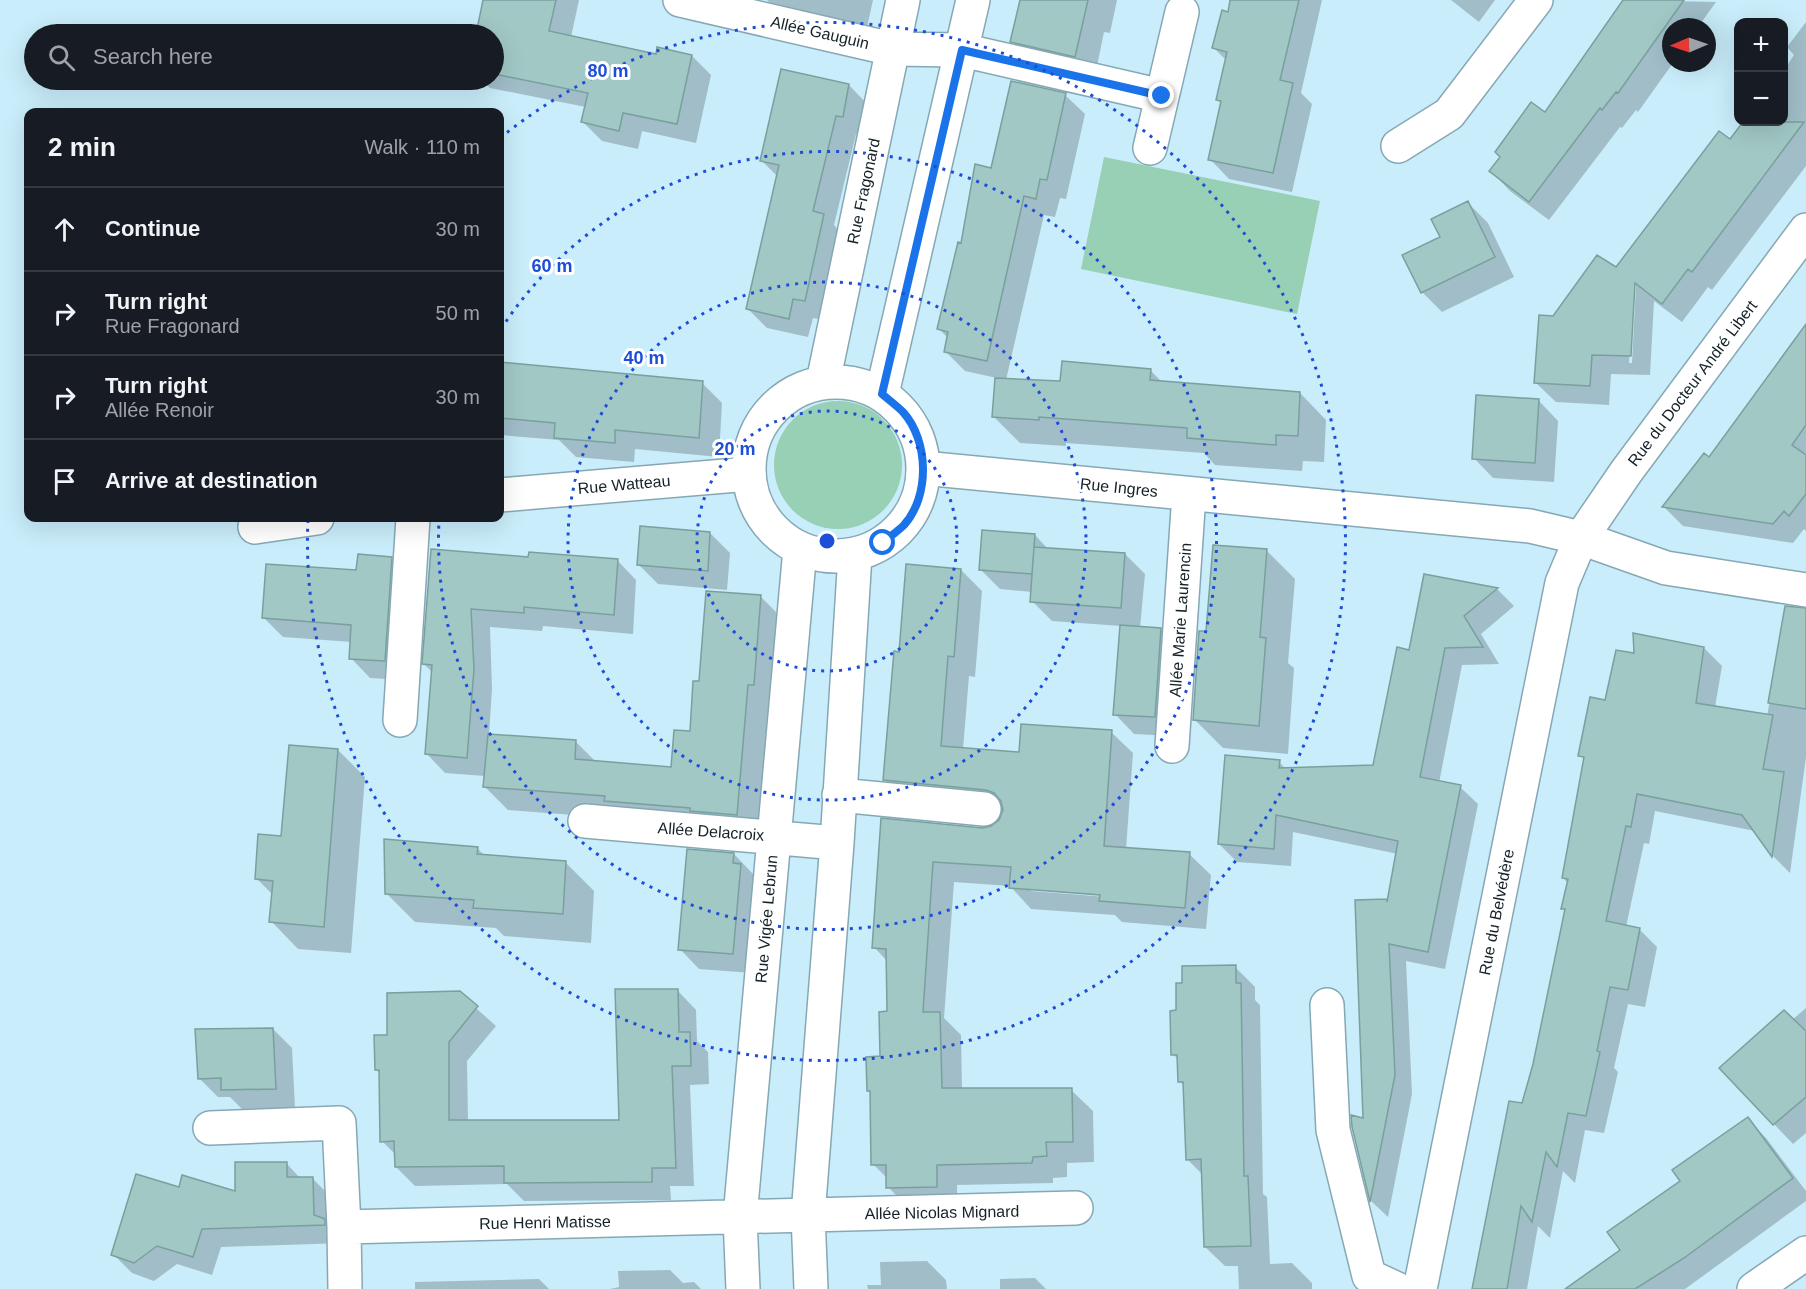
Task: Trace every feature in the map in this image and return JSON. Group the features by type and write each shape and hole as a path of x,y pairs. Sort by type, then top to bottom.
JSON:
{"street":[{"name":"Allée Gauguin","path":"680,0 892,49 962,50 1162,96"},
{"name":"Rue Fragonard","path":"823,382 903,0"},
{"path":"882,394 973,0"},
{"path":"1398,146 1449,114 1536,0"},
{"path":"1150,148 1182,12"},
{"name":"Rue du Docteur André Libert","path":"1581,538 1626,472 1806,230"},
{"path":"823,382 853,384 882,394 904,413 918,439 923,468 919,497 905,524 883,543 855,555 827,556 800,549 780,536 764,518 753,497 749,474 751,448 761,425 777,404 799,390 823,382"},
{"name":"Rue Ingres","path":"923,468 1189,494 1316,503 1530,525 1581,538 1666,567 1806,590"},
{"name":"Rue Watteau","path":"504,495 749,474"},
{"name":"Allée Marie Laurencin","path":"1172,746 1189,494"},
{"path":"255,527 289,522"},
{"path":"400,720 413,522"},
{"name":"Rue du Belvédère","path":"1420,1289 1562,583 1581,538"},
{"name":"Rue Vigée Lebrun","path":"743,1289 740,1217 800,549"},
{"path":"811,1289 808,1215 837,843 855,555"},
{"path":"839,795 984,809"},
{"name":"Allée Delacroix","path":"585,821 837,843"},
{"path":"1327,1005 1333,1130 1369,1276 1396,1289"},
{"path":"210,1128 339,1123 345,1289"},
{"name":"Allée Nicolas Mignard","path":"808,1215 1076,1208"},
{"name":"Rue Henri Matisse","path":"344,1227 808,1215"},
{"path":"1754,1289 1806,1253"}],"green space":[{"path":"1104,157 1320,201 1297,314 1081,269"},
{"path":"838,401 862,406 883,420 897,441 902,465 897,489 883,510 862,524 838,529 814,524 793,510 779,489 774,465 779,441 793,420 814,406"}],"building":[{"path":"483,0 556,0 549,31 656,54 657,47 692,55 677,124 623,113 619,131 581,122 588,93 504,76 504,24 478,24"},
{"path":"1020,0 1088,0 1075,57 1010,42"},
{"path":"1230,0 1299,0 1280,80 1293,83 1273,173 1208,160 1221,101 1216,100 1227,52 1212,48 1222,10 1228,12"},
{"path":"1623,0 1684,0 1671,18 1662,18 1662,31 1618,93 1616,92 1602,110 1600,108 1529,202 1489,171 1500,157 1495,152 1531,102 1545,112"},
{"path":"781,69 849,84 843,117 836,116 813,211 824,214 805,301 793,299 789,319 746,309 779,165 760,161"},
{"path":"1011,81 1066,93 1047,180 1040,179 1036,199 1024,196 987,361 944,352 948,332 937,329 958,242 961,243 975,164 991,168"},
{"path":"1788,122 1804,122 1692,272 1688,269 1662,304 1635,283 1631,356 1592,355 1590,386 1534,383 1539,315 1553,316 1597,255 1616,267 1719,131 1730,139 1740,126 1788,126"},
{"path":"1468,201 1495,257 1421,293 1402,255 1440,237 1431,219"},
{"path":"1806,324 1806,425 1792,445 1806,455 1806,494 1789,516 1784,511 1773,524 1662,507 1704,453 1709,457"},
{"path":"1062,361 1151,369 1150,380 1300,392 1298,436 1276,435 1276,445 1187,438 1187,428 1039,417 1039,420 992,417 995,378 1060,381"},
{"path":"504,362 703,381 699,438 615,430 615,443 554,438 555,423 504,418"},
{"path":"1476,395 1539,399 1535,463 1472,459"},
{"path":"640,526 710,532 708,571 637,565"},
{"path":"982,530 1035,534 1032,574 979,570"},
{"path":"1213,545 1267,549 1260,637 1266,638 1259,726 1193,720 1199,631 1206,631"},
{"path":"1034,547 1125,553 1121,608 1030,602"},
{"path":"431,549 528,557 529,552 618,559 614,615 524,607 524,613 471,609 474,669 467,758 425,754 432,665 422,664"},
{"path":"358,554 392,557 385,661 349,659 351,625 262,618 266,564 356,570"},
{"path":"906,564 961,569 954,657 948,656 941,746 1019,752 1021,724 1112,730 1104,846 1190,852 1185,908 1099,901 1100,895 1009,888 1011,867 933,862 923,1012 940,1012 942,1088 1072,1088 1073,1142 1046,1142 1047,1156 1033,1157 1032,1163 937,1165 937,1187 886,1188 886,1165 871,1165 870,1091 867,1091 866,1057 880,1056 879,1012 887,1011 886,949 872,948 881,818 983,828 999,820 1003,810 1001,801 994,793 986,790 883,780 894,651 899,652"},
{"path":"1424,574 1498,588 1464,616 1483,647 1445,648 1420,777 1461,785 1428,952 1389,944 1395,1075 1370,1202 1351,1115 1363,1118 1355,900 1387,899 1387,902 1398,841 1276,815 1274,849 1218,844 1225,755 1280,760 1279,768 1373,765 1397,647 1409,650"},
{"path":"706,591 761,595 754,685 748,685 737,815 690,811 690,808 604,801 605,796 483,787 488,734 576,740 575,759 671,767 674,730 690,731 693,681 699,681"},
{"path":"1785,606 1806,608 1806,709 1768,703"},
{"path":"1120,625 1161,628 1155,717 1113,715"},
{"path":"1633,633 1704,647 1696,703 1773,715 1763,769 1784,772 1772,857 1742,815 1637,794 1631,827 1626,826 1606,921 1640,928 1628,990 1610,987 1597,1051 1600,1052 1586,1116 1568,1113 1557,1167 1546,1152 1532,1222 1521,1206 1507,1289 1472,1289 1509,1101 1522,1103 1533,1064 1565,909 1561,909 1568,879 1562,878 1584,757 1578,756 1590,697 1605,700 1616,650 1634,653"},
{"path":"289,745 338,749 324,927 269,922 273,881 255,879 258,834 281,836"},
{"path":"384,839 478,847 477,854 566,861 563,914 473,908 474,900 385,894"},
{"path":"687,849 734,853 733,863 741,864 733,954 678,950"},
{"path":"1236,965 1236,983 1241,983 1244,1176 1248,1176 1251,1246 1204,1247 1201,1159 1186,1160 1183,1082 1178,1082 1177,1055 1171,1055 1170,1011 1176,1010 1176,983 1182,983 1182,966"},
{"path":"615,989 678,989 679,1032 690,1032 691,1066 672,1066 676,1168 652,1168 652,1182 504,1183 504,1166 395,1167 394,1141 380,1142 379,1070 375,1070 374,1035 387,1035 387,993 460,991 478,1006 449,1042 449,1120 619,1120"},
{"path":"1784,1010 1806,1031 1806,1097 1773,1125 1719,1068"},
{"path":"273,1028 276,1089 221,1090 221,1078 198,1079 195,1029"},
{"path":"1748,1117 1793,1178 1684,1258 1635,1289 1565,1289 1620,1250 1607,1232 1680,1181 1672,1170"},
{"path":"235,1162 287,1162 287,1177 313,1177 314,1215 325,1219 325,1225 202,1229 193,1257 157,1246 134,1263 111,1255 136,1174 179,1187 182,1175 235,1191"}],"route":[{"path":"883,543 905,524 919,497 923,468 918,439 904,413 882,394 962,50 1162,96"}]}
